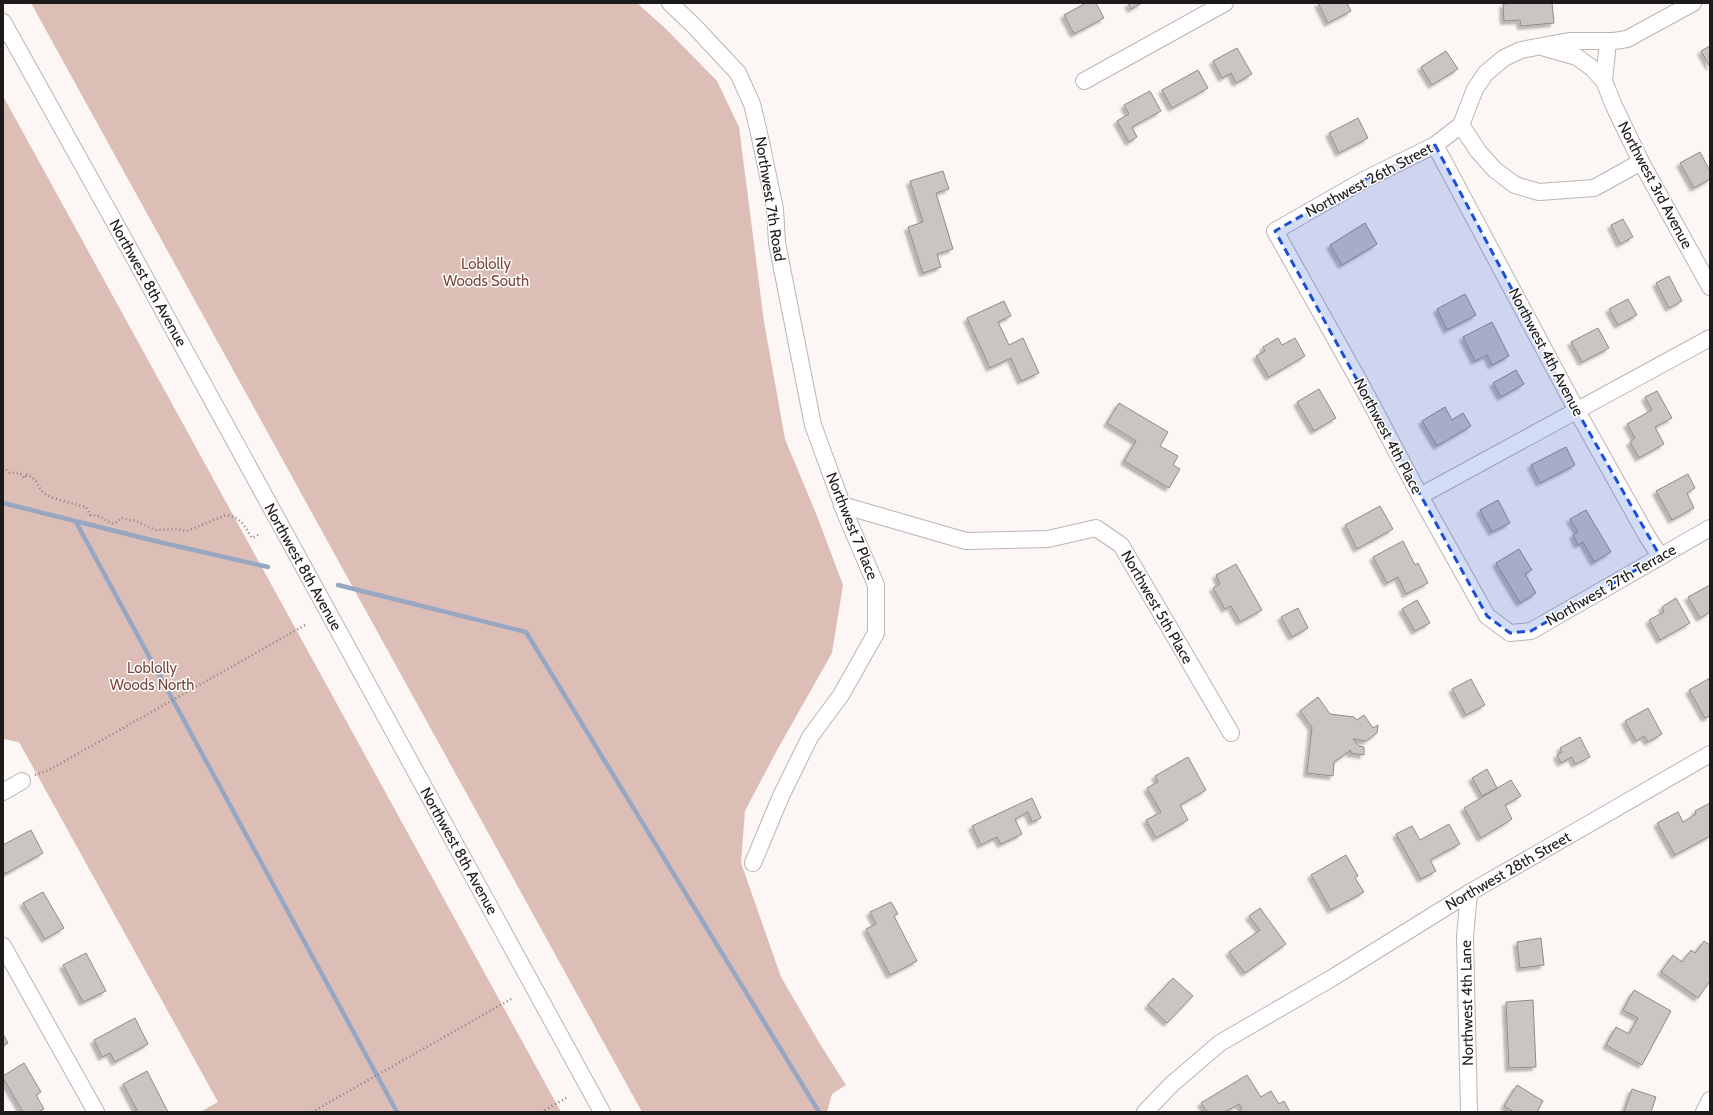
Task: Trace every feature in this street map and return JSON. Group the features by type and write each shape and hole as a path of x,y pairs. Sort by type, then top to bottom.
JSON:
{"street":[{"name":"Northwest 7th Road","path":"670,3 695,27 738,73 752,104 775,208 777,243 789,307"},
{"path":"1084,81 1225,3"},
{"path":"1641,162 1594,188 1539,192 1515,185 1495,170 1478,151 1461,125 1475,88 1486,73 1504,58 1521,50 1569,41 1608,41 1628,39 1693,3"},
{"name":"Northwest 8th Avenue","path":"3,22 129,248 602,1112"},
{"path":"1604,81 1608,41"},
{"path":"1540,47 1552,49 1577,57 1592,68 1604,81"},
{"name":"Northwest 3rd Avenue","path":"1604,81 1614,106 1641,162 1710,287"},
{"name":"Northwest 26th Street","path":"1275,232 1364,180 1435,145 1461,125"},
{"name":"Northwest 4th Avenue","path":"1435,145 1577,411 1647,536 1660,556"},
{"name":"Northwest 4th Place","path":"1275,232 1364,390 1420,496 1487,616 1510,633"},
{"name":"Northwest 7 Place","path":"753,863 781,796 810,738 841,695 876,633 876,585 842,505 813,425 789,307"},
{"path":"1420,496 1710,338"},
{"name":"Northwest 5th Place","path":"842,505 966,541 1048,539 1096,528 1121,545 1231,733"},
{"name":"Northwest 27th Terrace","path":"1510,633 1531,631 1710,528"},
{"name":"Northwest 28th Street","path":"1145,1112 1172,1084 1220,1043 1309,992 1469,893 1710,754"},
{"path":"3,792 22,781"},
{"name":"Northwest 4th Lane","path":"1469,893 1465,937 1469,1112"},
{"path":"3,946 96,1112"},
{"path":"1704,1112 1710,1100"}],"path":[{"path":"3,467 10,473 20,473 24,478 26,477 24,474 34,477 45,494 51,498 64,500 70,504 86,507 90,515 102,516 114,524 121,518 126,518 155,530 177,529 187,531 226,515 233,516 240,520 252,538 258,535"},
{"path":"22,781 49,770 307,624"},
{"path":"312,1112 513,998"},
{"path":"542,1112 568,1097"}],"highlighted area":[{"path":"1435,145 1577,411 1660,556 1531,631 1510,633 1487,616 1275,231 1364,180"}],"green space":[{"name":"Loblolly Woods South","path":"31,3 637,3 666,29 717,81 739,127 764,322 785,439 817,516 843,585 832,653 776,752 745,811 741,863 781,977 846,1085 832,1094 827,1112 642,1112"},
{"name":"Loblolly Woods North","path":"3,96 561,1112 200,1112 218,1102 19,742 3,739"}],"building":[{"path":"1086,3 1096,3 1104,18 1074,34 1064,15"},
{"path":"1128,3 1142,3 1131,9"},
{"path":"1318,3 1347,3 1351,11 1328,23"},
{"path":"1552,3 1554,23 1521,26 1520,20 1504,21 1503,4"},
{"path":"1710,46 1710,67 1701,51"},
{"path":"1237,48 1252,74 1236,83 1231,73 1222,78 1213,61"},
{"path":"1446,51 1458,69 1432,85 1421,67"},
{"path":"1198,70 1208,88 1172,108 1162,90"},
{"path":"1150,91 1161,111 1132,127 1137,137 1129,142 1117,121 1129,114 1124,105"},
{"path":"1358,118 1368,138 1339,153 1329,133"},
{"path":"1700,152 1710,171 1710,179 1694,188 1680,163"},
{"path":"943,171 949,189 936,193 953,249 937,254 941,267 923,273 908,227 923,222 910,181"},
{"path":"1623,219 1633,237 1620,244 1611,225"},
{"path":"1365,223 1377,244 1342,265 1330,245"},
{"path":"1669,276 1682,301 1669,308 1656,283"},
{"path":"1465,294 1476,315 1447,330 1437,309"},
{"path":"1628,299 1637,315 1618,325 1609,309"},
{"path":"1004,301 1011,316 998,322 1009,345 1023,338 1039,373 1021,381 1011,358 990,368 967,318"},
{"path":"1492,322 1509,356 1492,365 1487,355 1475,361 1463,337"},
{"path":"1598,328 1609,348 1582,362 1571,342"},
{"path":"1278,338 1282,345 1295,338 1305,356 1269,377 1256,356 1265,351 1263,347"},
{"path":"1516,370 1524,384 1501,397 1493,383"},
{"path":"1319,389 1336,418 1314,431 1297,402"},
{"path":"1657,391 1672,418 1655,427 1664,444 1639,458 1630,442 1635,438 1627,424 1652,410 1645,397"},
{"path":"1119,403 1168,432 1160,446 1178,456 1173,465 1180,469 1169,488 1124,461 1136,441 1107,423"},
{"path":"1445,407 1452,420 1463,413 1471,426 1437,446 1422,421"},
{"path":"1566,447 1575,465 1540,483 1531,465"},
{"path":"1688,474 1695,488 1687,493 1694,508 1672,520 1656,491"},
{"path":"1498,500 1510,523 1492,532 1480,510"},
{"path":"1380,506 1393,529 1357,549 1345,525"},
{"path":"1586,510 1611,552 1594,562 1583,542 1578,545 1573,535 1578,532 1570,519"},
{"path":"1403,541 1415,565 1418,563 1428,583 1406,594 1398,577 1387,583 1373,557"},
{"path":"1519,549 1532,570 1525,574 1536,593 1520,603 1496,563"},
{"path":"1236,564 1262,610 1240,622 1231,606 1225,609 1213,588 1220,584 1216,575"},
{"path":"1710,585 1710,612 1700,618 1688,597"},
{"path":"1676,598 1690,623 1660,640 1649,620 1664,612 1662,607"},
{"path":"1417,600 1430,623 1415,631 1402,609"},
{"path":"1298,608 1308,628 1292,637 1281,617"},
{"path":"1710,678 1710,716 1705,718 1689,690"},
{"path":"1471,679 1485,705 1466,715 1452,689"},
{"path":"1318,697 1330,714 1354,717 1357,720 1364,715 1373,728 1378,725 1377,733 1366,741 1353,739 1359,746 1364,747 1364,755 1350,753 1351,750 1334,762 1333,776 1307,773 1312,727 1300,711"},
{"path":"1648,708 1662,734 1648,742 1644,736 1636,741 1625,721"},
{"path":"1580,737 1590,757 1575,764 1572,757 1561,763 1557,755 1562,752 1560,748"},
{"path":"1188,757 1206,790 1180,805 1188,820 1156,838 1146,820 1161,812 1147,788 1158,782 1155,776"},
{"path":"1487,769 1497,788 1482,796 1472,778"},
{"path":"1511,780 1521,796 1505,805 1512,819 1481,838 1464,808"},
{"path":"1032,798 1041,818 1032,822 1028,812 1015,819 1022,834 1001,844 997,837 981,845 972,826"},
{"path":"1710,803 1710,836 1675,855 1657,823 1678,812 1683,822 1696,814 1695,811"},
{"path":"1449,824 1460,844 1430,860 1436,871 1421,879 1396,834 1412,826 1420,840"},
{"path":"31,830 43,853 5,874 3,870 3,845"},
{"path":"1346,855 1358,876 1355,878 1364,892 1331,910 1311,875"},
{"path":"43,892 64,928 45,939 23,903"},
{"path":"891,902 898,914 894,916 917,961 890,975 866,929 876,924 870,912"},
{"path":"1260,908 1286,944 1245,973 1229,952 1260,930 1249,916"},
{"path":"1541,938 1544,965 1520,968 1517,942"},
{"path":"1704,941 1710,945 1710,981 1698,998 1661,972 1673,955 1682,962 1691,950 1695,953"},
{"path":"86,953 106,991 83,1002 63,965"},
{"path":"1173,978 1193,996 1167,1023 1148,1005"},
{"path":"1634,990 1671,1011 1642,1065 1606,1045 1616,1027 1629,1034 1638,1018 1623,1010"},
{"path":"1533,1000 1536,1067 1509,1068 1506,1002"},
{"path":"135,1018 148,1044 115,1062 110,1053 102,1057 94,1040"},
{"path":"3,1034 8,1043 3,1046"},
{"path":"24,1063 41,1092 36,1095 44,1109 38,1112 23,1112 3,1078 3,1076"},
{"path":"147,1071 168,1112 138,1112 123,1084"},
{"path":"1247,1075 1261,1097 1271,1091 1279,1104 1284,1101 1290,1112 1238,1112 1242,1109 1239,1104 1225,1112 1207,1112 1201,1103"},
{"path":"1517,1085 1543,1101 1537,1112 1514,1112 1504,1106"},
{"path":"1632,1089 1656,1097 1651,1112 1624,1112"}],"waterway":[{"path":"3,503 159,542 268,567"},
{"path":"76,522 397,1112"},
{"path":"338,585 526,632 819,1112"}]}
